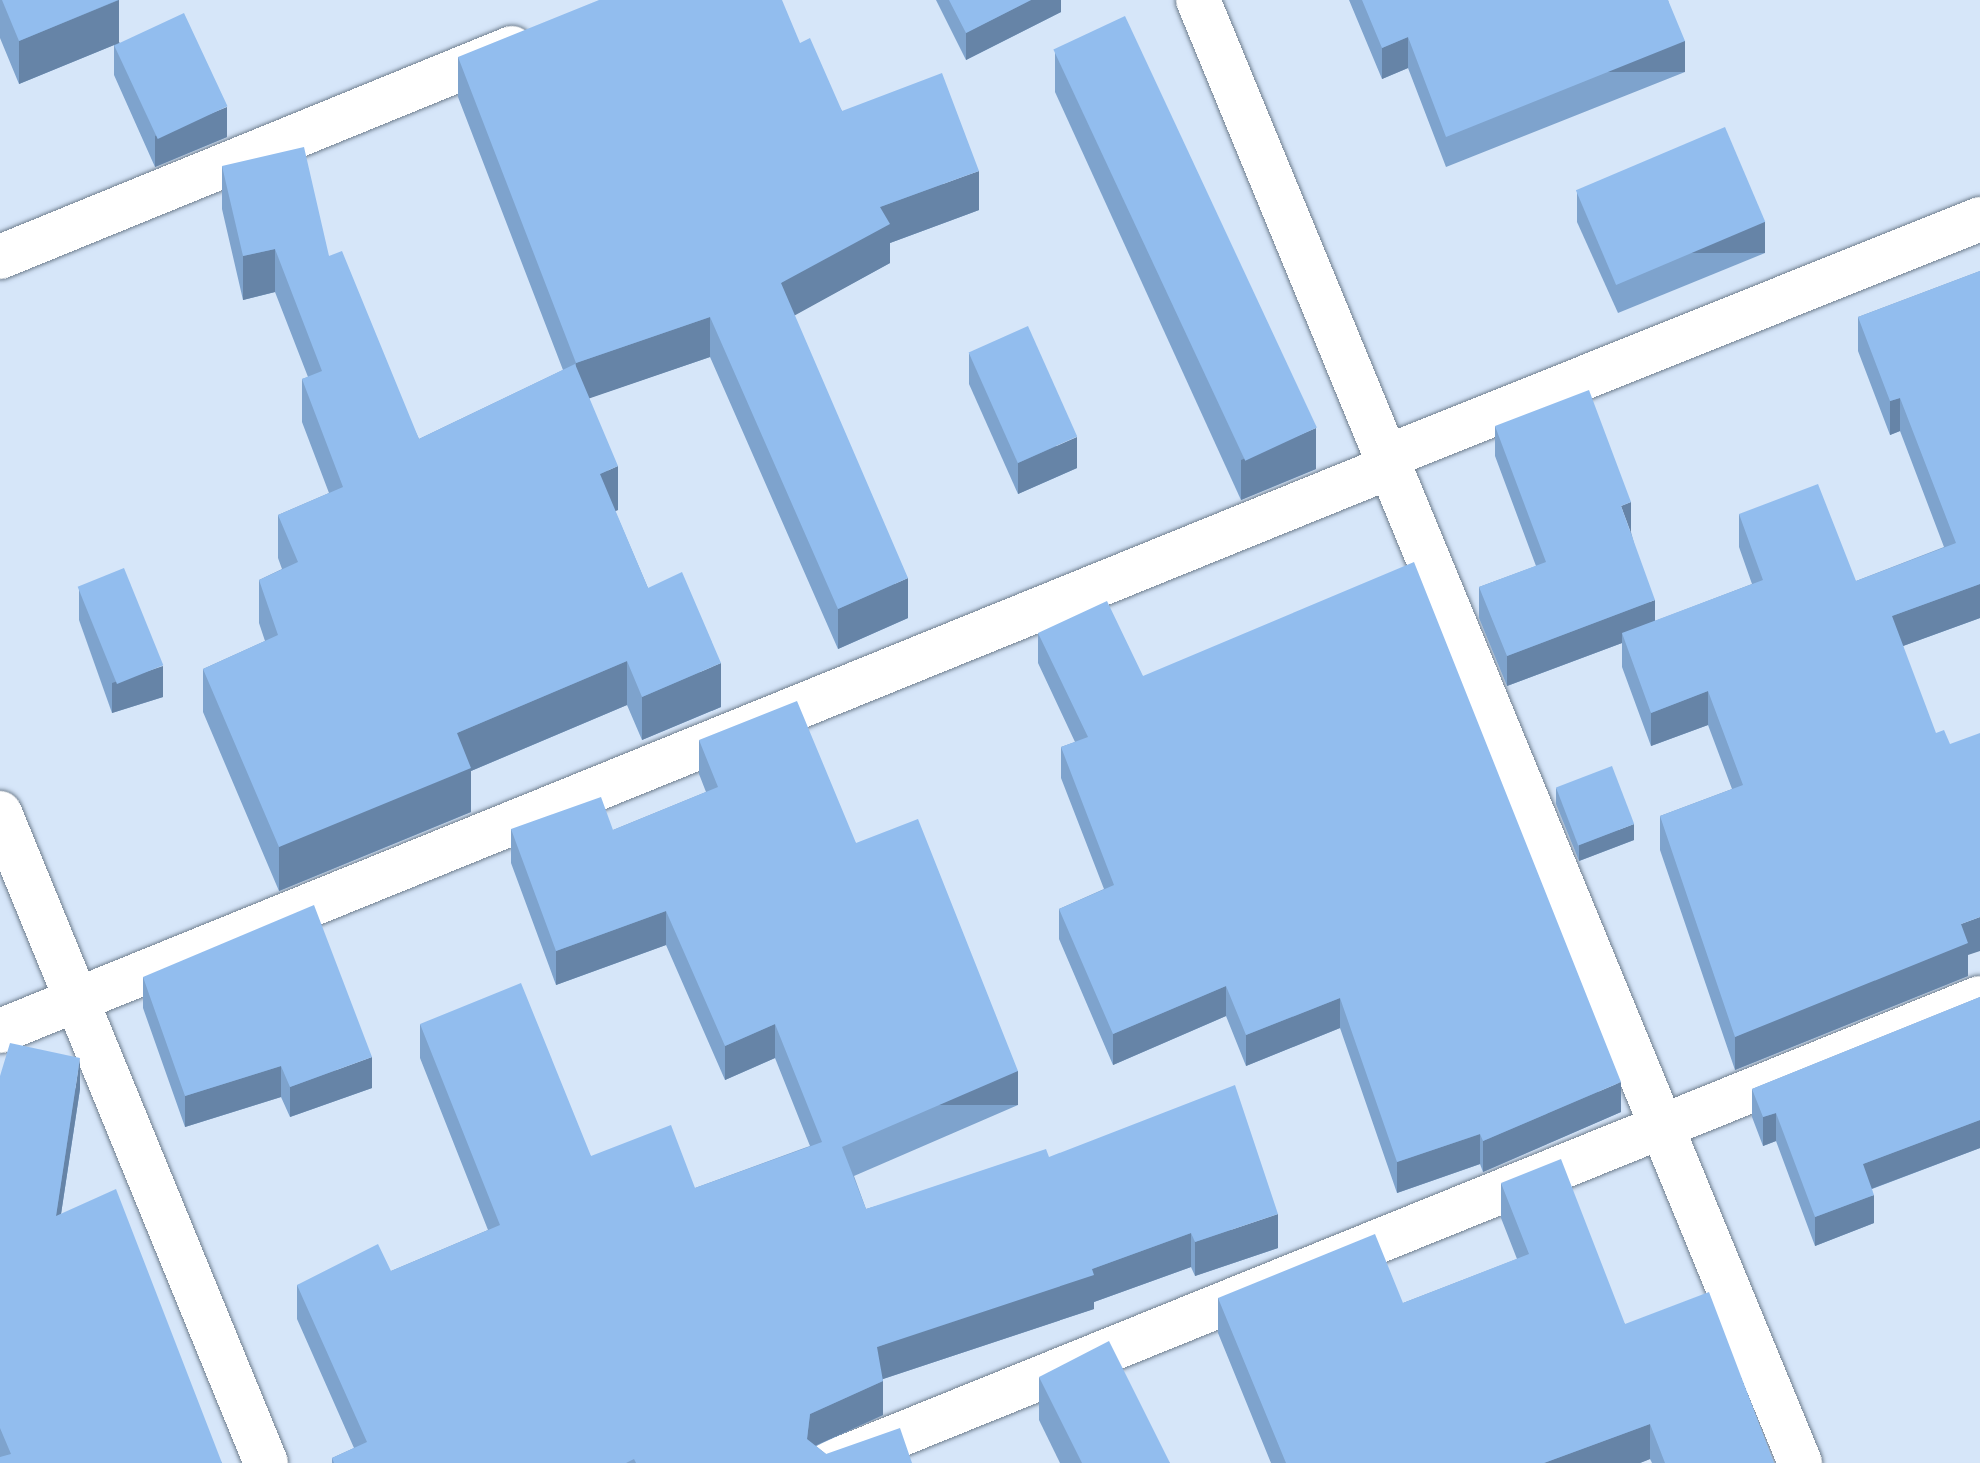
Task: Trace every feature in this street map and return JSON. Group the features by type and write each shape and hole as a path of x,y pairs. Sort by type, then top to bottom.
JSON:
{"street":[{"path":"1198,0 1800,1463"},
{"path":"0,257 555,30"},
{"path":"0,1031 1980,219"},
{"path":"0,813 266,1463"},
{"path":"830,1463 1662,1122 1980,998"}],"building":[{"path":"2,0 118,0 19,41"},
{"path":"599,0 782,0 800,43 810,38 842,111 942,73 979,171 880,207 890,224 781,283 908,578 838,609 710,317 576,363 458,57"},
{"path":"949,0 1031,0 966,33"},
{"path":"1362,0 1668,0 1685,41 1446,137 1408,37 1382,48"},
{"path":"184,13 228,106 158,139 114,46"},
{"path":"1125,16 1317,427 1245,461 1053,49"},
{"path":"1725,127 1765,222 1616,285 1576,190"},
{"path":"304,147 329,256 342,251 419,439 575,364 618,466 600,474 648,588 682,572 721,663 642,697 627,661 457,733 471,768 279,847 203,669 278,635 259,580 298,562 278,515 343,487 302,379 322,371 275,249 243,256 222,166"},
{"path":"1980,271 1980,584 1892,616 1936,733 1944,730 1950,744 1980,733 1980,917 1961,924 1968,943 1735,1037 1660,816 1743,785 1708,691 1651,713 1622,633 1763,580 1739,514 1818,484 1856,581 1956,543 1900,398 1890,401 1858,317"},
{"path":"1028,326 1077,437 1018,463 969,352"},
{"path":"1589,390 1631,502 1621,506 1655,600 1507,656 1479,587 1546,562 1495,426"},
{"path":"1414,562 1621,1082 1483,1141 1480,1134 1397,1162 1340,998 1246,1035 1226,986 1113,1034 1059,909 1114,885 1061,747 1088,737 1038,633 1107,601 1143,676"},
{"path":"124,568 163,665 117,684 78,587"},
{"path":"797,701 856,843 918,819 1018,1071 842,1147 866,1209 1046,1149 1049,1157 1235,1085 1278,1214 1195,1242 1191,1233 1092,1269 1094,1275 877,1347 883,1381 810,1414 807,1439 826,1454 900,1428 912,1463 636,1463 634,1459 626,1463 334,1463 332,1458 367,1442 297,1285 378,1244 391,1271 500,1225 420,1024 521,983 591,1156 671,1125 695,1188 822,1142 775,1024 725,1046 666,911 556,951 511,829 601,797 613,830 718,787 699,740"},
{"path":"1612,766 1634,824 1578,845 1556,788"},
{"path":"314,905 372,1057 290,1087 281,1066 185,1096 143,977"},
{"path":"1980,997 1980,1120 1863,1164 1874,1195 1815,1217 1776,1113 1763,1117 1752,1089"},
{"path":"10,1043 80,1058 56,1216 116,1189 222,1463 0,1463 0,1457 11,1454 0,1428 0,1076"},
{"path":"1561,1159 1625,1324 1709,1292 1774,1463 1665,1463 1650,1424 1544,1463 1286,1463 1218,1298 1375,1234 1403,1303 1529,1254 1501,1183"},
{"path":"1109,1341 1170,1463 1082,1463 1039,1377"}]}
